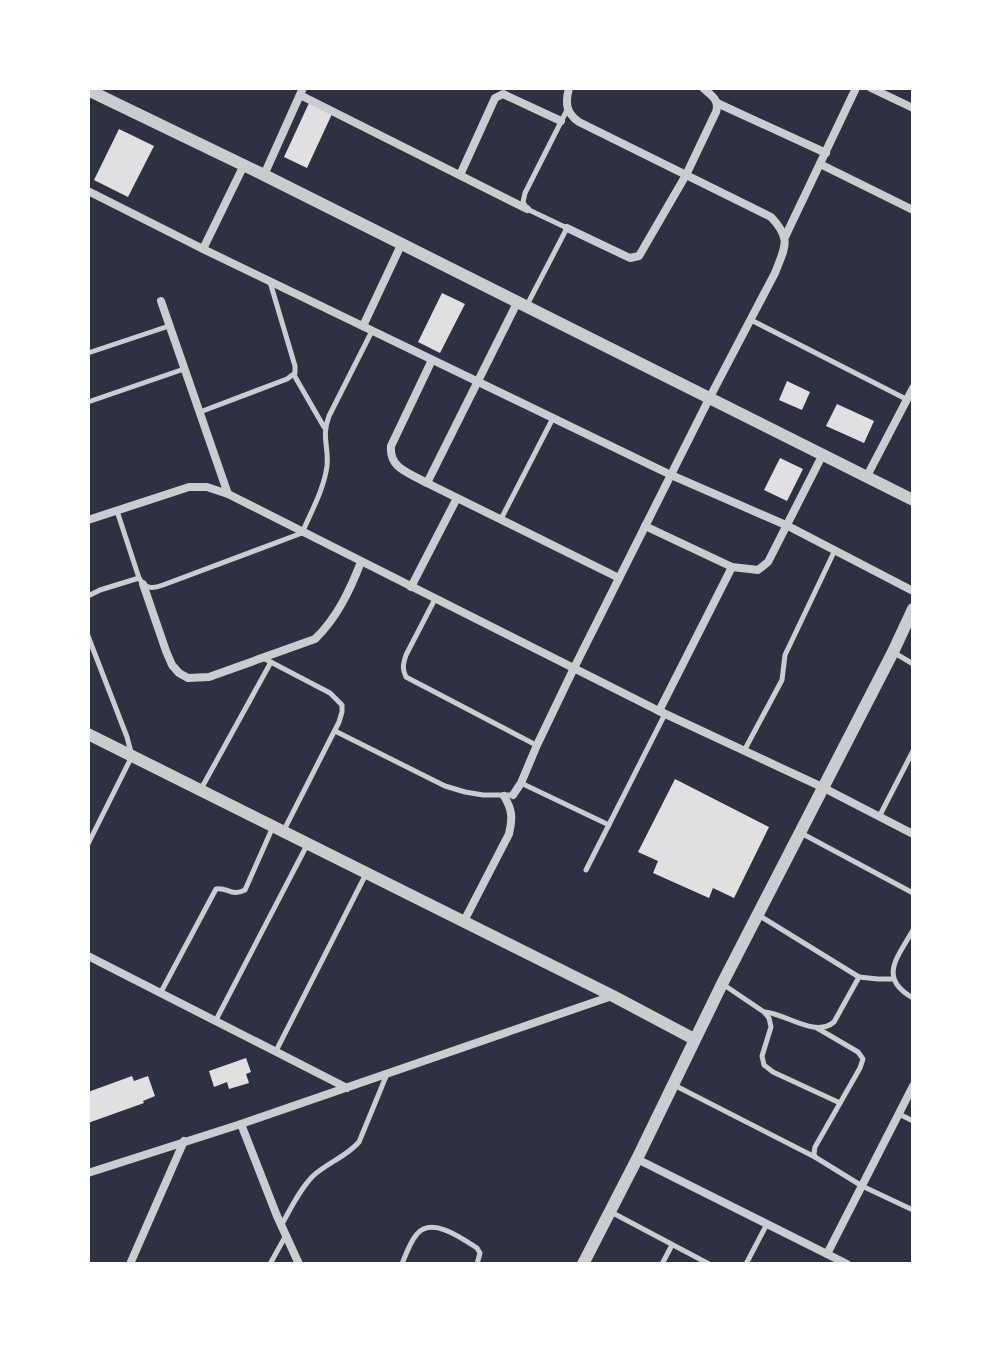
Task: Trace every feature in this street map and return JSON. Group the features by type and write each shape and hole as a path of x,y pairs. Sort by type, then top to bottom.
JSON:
{"street":[{"path":"569,88 567,108 579,122 771,217 783,229 785,238"},
{"path":"703,88 717,103 826,153"},
{"path":"464,921 509,834 512,811 509,795 521,783 574,668 775,273 785,238 856,88"},
{"path":"871,88 913,108"},
{"path":"88,90 402,243 913,500"},
{"path":"264,175 301,91 527,209"},
{"path":"460,175 495,98 503,94 561,121"},
{"path":"567,228 630,258 639,256 686,175 716,112 717,103"},
{"path":"820,164 913,210"},
{"path":"203,249 244,165"},
{"path":"88,191 671,475 788,526 913,591"},
{"path":"368,328 402,243"},
{"path":"161,301 228,494"},
{"path":"427,483 478,381 522,304"},
{"path":"432,360 396,433 391,453 396,465 619,578"},
{"path":"867,476 913,389"},
{"path":"645,526 732,567 758,570 768,562 823,454"},
{"path":"88,520 189,487 207,487 228,494 913,834"},
{"path":"411,587 457,498"},
{"path":"141,581 172,665 188,678 209,677 267,660 315,639 339,609 361,562"},
{"path":"662,712 732,567"},
{"path":"583,1264 913,609"},
{"path":"88,734 694,1039"},
{"path":"88,956 347,1088"},
{"path":"88,1173 241,1124 613,996"},
{"path":"827,1254 913,1086"},
{"path":"241,1124 299,1264"},
{"path":"130,1264 184,1141"},
{"path":"637,1159 847,1264"}],"lane":[{"path":"522,304 567,228 527,209 523,202 567,108"},
{"path":"270,281 295,366 294,375 325,428"},
{"path":"750,320 907,400"},
{"path":"88,353 169,326"},
{"path":"116,510 141,581 149,588 302,533 326,471 325,428 368,328"},
{"path":"88,402 184,369"},
{"path":"199,413 294,375"},
{"path":"501,519 553,418"},
{"path":"744,751 782,680 785,655 835,550"},
{"path":"88,596 100,590 141,581"},
{"path":"435,599 403,663 406,677 537,745"},
{"path":"88,636 132,756 88,844"},
{"path":"893,652 913,664"},
{"path":"161,993 216,889 232,893 245,890 335,731 342,705 330,693 267,660 201,790"},
{"path":"586,870 662,712"},
{"path":"335,731 445,786 465,792 509,795"},
{"path":"879,817 913,751"},
{"path":"521,783 609,825"},
{"path":"799,833 913,893"},
{"path":"215,1021 308,843"},
{"path":"275,1052 367,873"},
{"path":"757,914 859,977 893,979"},
{"path":"913,930 893,970 895,985 913,998"},
{"path":"817,1028 830,1026 834,1022 859,977"},
{"path":"722,984 769,1018 771,1027 762,1056 764,1065 840,1103"},
{"path":"764,1012 817,1028 858,1052 863,1059 815,1147 815,1157"},
{"path":"281,1225 307,1183 359,1142 387,1074"},
{"path":"672,1084 913,1210"},
{"path":"899,1114 913,1121"},
{"path":"610,1212 709,1264"},
{"path":"746,1264 767,1223"},
{"path":"402,1264 420,1230 431,1227 447,1231 477,1248 480,1253 477,1264"},
{"path":"270,1264 286,1235"},
{"path":"662,1264 672,1245"}],"building":[{"path":"309,103 332,114 307,168 284,157"},
{"path":"119,129 154,146 128,197 94,180"},
{"path":"442,293 465,304 440,353 418,342"},
{"path":"787,381 810,392 802,410 779,400"},
{"path":"837,404 874,421 864,443 826,426"},
{"path":"780,458 803,469 787,501 764,490"},
{"path":"675,779 769,827 734,898 713,888 709,898 653,873 658,861 638,852"},
{"path":"246,1058 251,1072 246,1074 249,1083 229,1089 227,1082 214,1087 209,1071"},
{"path":"132,1076 134,1081 148,1076 155,1096 88,1123 88,1092"}]}
